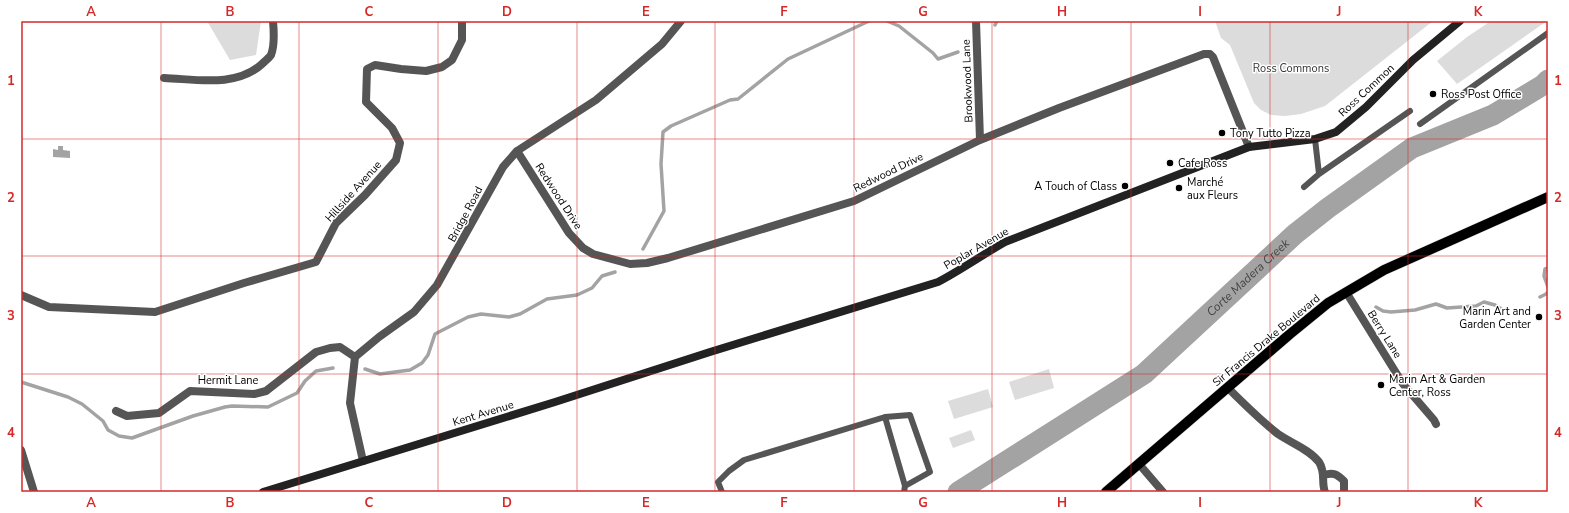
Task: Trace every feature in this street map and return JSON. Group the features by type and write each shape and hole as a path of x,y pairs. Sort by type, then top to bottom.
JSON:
{"main road":[{"name":"Sir Francis Drake Boulevard","path":"1106,492 1315,313 1346,292 1384,270 1548,197"}],"street":[{"path":"164,78 202,81 233,78 255,70 270,56 274,38 273,21"},
{"name":"Hillside Avenue","path":"21,295 49,307 155,312 244,283 316,262 336,223 365,195 396,160 400,144 392,128 366,102 367,69 374,65 401,69 426,70 442,67 452,60 462,40 462,21"},
{"name":"Bridge Road","path":"355,357 379,337 414,312 437,285 503,167 518,151 596,100 662,44 682,21"},
{"name":"Brookwood Lane","path":"976,21 980,140"},
{"name":"Ross Common","path":"1249,148 1315,139 1336,132 1366,107 1413,60 1460,21"},
{"name":"Redwood Drive","path":"518,151 569,233 583,248 593,254 630,264 668,258 854,201 980,140 1059,108 1204,54 1210,54 1213,56 1249,148"},
{"name":"Poplar Avenue","path":"710,352 938,282 954,274 982,255 1005,242 1249,148"},
{"name":"Berry Lane","path":"1346,292 1403,384 1436,424"},
{"name":"Hermit Lane","path":"116,411 127,416 159,413 190,391 254,394 266,391 316,352 330,348 340,347 355,357"},
{"name":"Kent Avenue","path":"263,492 555,402 710,352"},
{"path":"355,357 350,403 363,461"},
{"path":"1228,388 1254,414 1279,434 1312,454 1319,463 1324,475 1323,488 1325,492"},
{"path":"21,450 34,492"},
{"path":"1138,464 1163,492"},
{"path":"1324,475 1332,473 1338,475 1344,481 1344,492"}],"lane":[{"path":"1420,124 1548,33"},
{"path":"1304,187 1319,174 1410,111"},
{"path":"1315,139 1319,174"},
{"path":"722,492 718,482 729,471 744,460 885,417 910,415 930,472 905,489 885,417"}],"green space":[{"path":"207,21 261,21 256,55 230,60"},
{"name":"Ross Commons","path":"1215,21 1433,21 1325,106 1301,114 1285,116 1271,115 1261,110 1254,103 1230,45 1221,38"},
{"path":"1491,21 1547,21 1457,84 1437,61 1467,37"},
{"path":"1049,369 1054,388 1015,400 1009,382"},
{"path":"988,389 993,407 954,419 948,401"},
{"path":"971,430 975,440 953,448 949,438"}],"shaded area":[{"path":"58,146 63,146 63,150 70,151 70,158 53,157 53,149 58,150"}],"waterway":[{"path":"643,249 664,211 661,164 663,132 671,126 730,100 738,99 788,59 869,21"},
{"path":"887,21 899,26 933,53 938,59 958,52"},
{"path":"995,25 997,21"},
{"name":"Corte Madera Creek","path":"958,492 1144,374 1295,234 1328,208 1412,148 1493,115 1543,85 1548,80"},
{"path":"1548,268 1545,269 1544,276 1548,287"},
{"path":"365,369 380,374 410,370 422,363 428,355 435,334 468,317 481,314 509,317 520,314 547,299 577,295 592,288 602,276 615,272"},
{"path":"1540,297 1548,292"},
{"path":"1376,307 1383,311 1391,312 1415,310 1436,304 1447,308 1476,306 1484,302 1495,305 1503,310"},
{"path":"21,382 68,397 82,404 103,421 108,430 119,436 132,438 193,416 225,407 268,407 297,393 305,381 316,371 333,368"}],"place":[{"name":"Ross Post Office","path":"1433,94"},
{"name":"Tony Tutto Pizza","path":"1222,133"},
{"name":"Cafe Ross","path":"1170,163"},
{"name":"A Touch of Class","path":"1125,186"},
{"name":"Marché aux Fleurs","path":"1179,188"},
{"name":"Marin Art and Garden Center","path":"1539,317"},
{"name":"Marin Art & Garden Center, Ross","path":"1381,385"}]}
